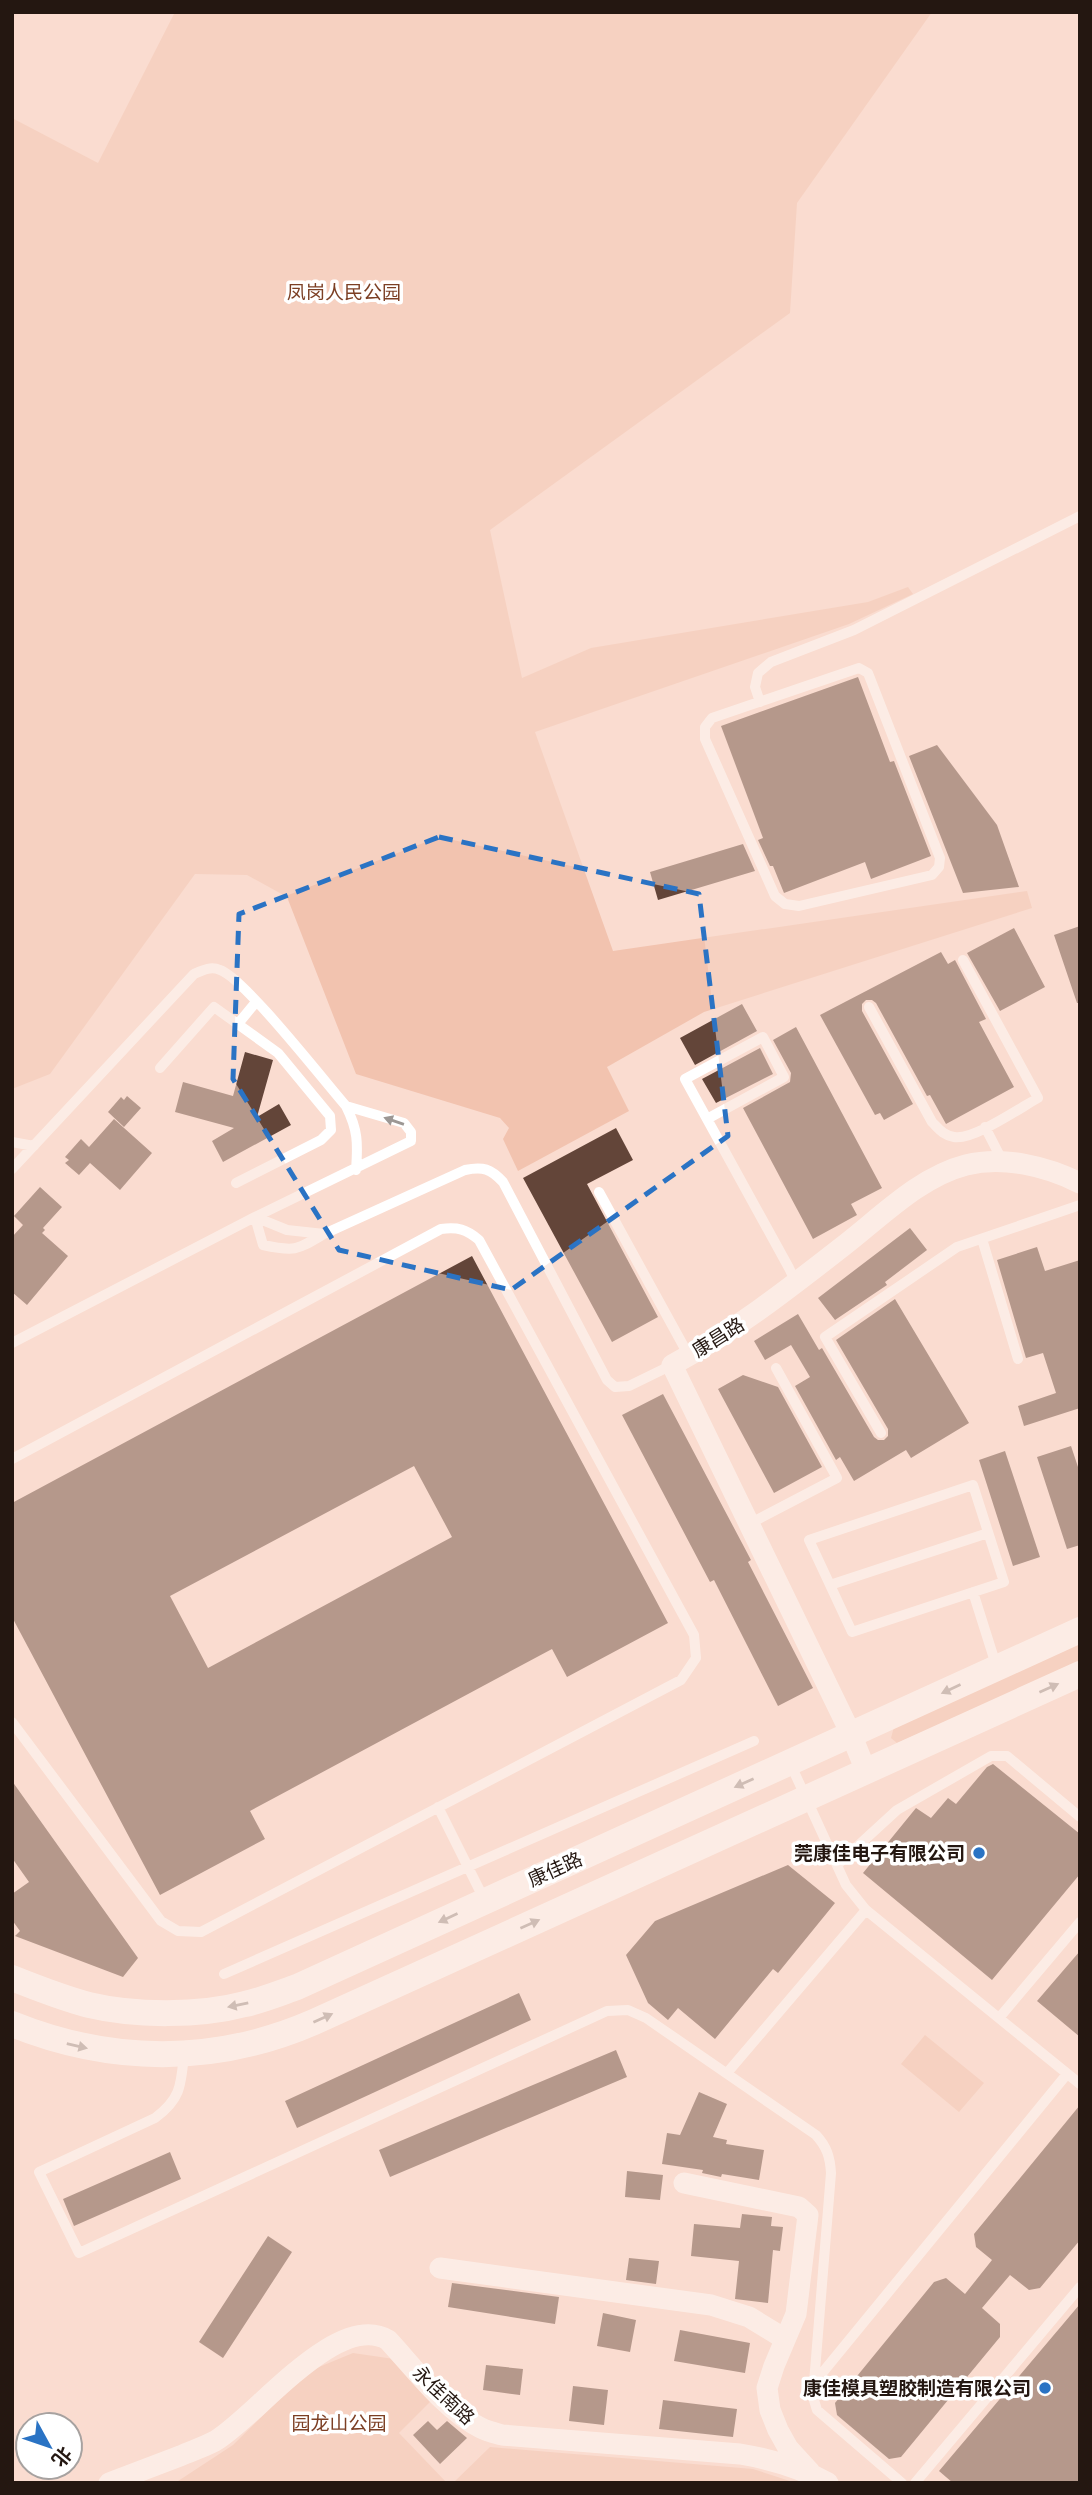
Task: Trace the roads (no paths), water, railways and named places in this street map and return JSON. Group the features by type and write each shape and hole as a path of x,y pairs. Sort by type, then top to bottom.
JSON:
{"street":[{"name":"康昌路","path":"866,1771 851,1734 749,1524 680,1360 736,1328 927,1182 963,1166 1003,1162 1043,1168 1080,1183"},
{"name":"康佳路","path":"12,1978 68,1999 116,2010 169,2012 220,2009 245,2004 297,1987 1080,1630"},
{"name":"康佳路","path":"12,2024 86,2048 134,2053 184,2053 248,2045 291,2031 1080,1674"},
{"path":"684,2183 799,2207 808,2215 796,2314 770,2377 767,2399 783,2440 819,2478"},
{"path":"440,2268 710,2305 750,2317 785,2339"},
{"name":"永佳南路","path":"109,2483 211,2444 236,2426 302,2366 351,2336 365,2333 377,2334 387,2340 463,2417 482,2429 502,2435 740,2454 762,2458 819,2478"}],"lane":[{"path":"760,702 755,687 758,673 771,662 854,630 1080,516"},
{"path":"859,668 868,673 940,858 939,867 932,875 799,906 785,904 775,896 705,739 705,727 712,718 760,702 859,668"},
{"path":"869,1007 932,1122 943,1133 957,1138 970,1135 1038,1098 963,960"},
{"path":"12,1169 194,974 218,968 229,974 256,1002 346,1106 356,1125 356,1170"},
{"path":"237,1024 256,1002"},
{"path":"160,1068 214,1007 278,1054 331,1116 331,1130 321,1140 236,1183"},
{"path":"707,1119 784,1077 763,1037 685,1079 796,1283"},
{"path":"12,1343 255,1217 411,1141 411,1132 404,1123 346,1106"},
{"path":"985,1127 1003,1162"},
{"path":"12,1142 33,1146"},
{"path":"255,1217 263,1245 298,1250 324,1234 465,1170 479,1167 492,1170 503,1182 607,1380 615,1387 629,1386 680,1360 599,1192"},
{"path":"881,1433 825,1337 957,1247 1080,1205"},
{"path":"255,1217 287,1230 324,1234"},
{"path":"12,1459 441,1229 455,1227 468,1231 479,1240 694,1635 696,1658 681,1680 201,1932 178,1931 161,1921 12,1722"},
{"path":"982,1238 1018,1359"},
{"path":"749,1524 837,1478 776,1368"},
{"path":"972,1485 988,1533 1004,1582 852,1632 809,1540 972,1485"},
{"path":"830,1585 988,1533"},
{"path":"973,1592 997,1668"},
{"path":"224,1974 754,1741"},
{"path":"837,1865 897,1810 991,1756 1007,1756 1080,1817"},
{"path":"790,1762 846,1885 866,1910 1080,2084"},
{"path":"438,1807 485,1901"},
{"path":"727,2073 866,1910"},
{"path":"999,2018 1080,1922"},
{"path":"184,2053 177,2098 167,2109 155,2118 39,2172 79,2253 607,2011 628,2010 646,2018 816,2135 825,2145 830,2158 831,2173 813,2397 817,2410 902,2483"},
{"path":"814,2383 1067,2074"},
{"path":"915,2483 1080,2287"}],"place":[{"name":"莞康佳电子有限公司","path":"979,1853"},
{"name":"康佳模具塑胶制造有限公司","path":"1045,2388"}],"park label":[{"name":"凤岗人民公园","path":"344,292"},
{"name":"园龙山公园","path":"339,2423"}]}
